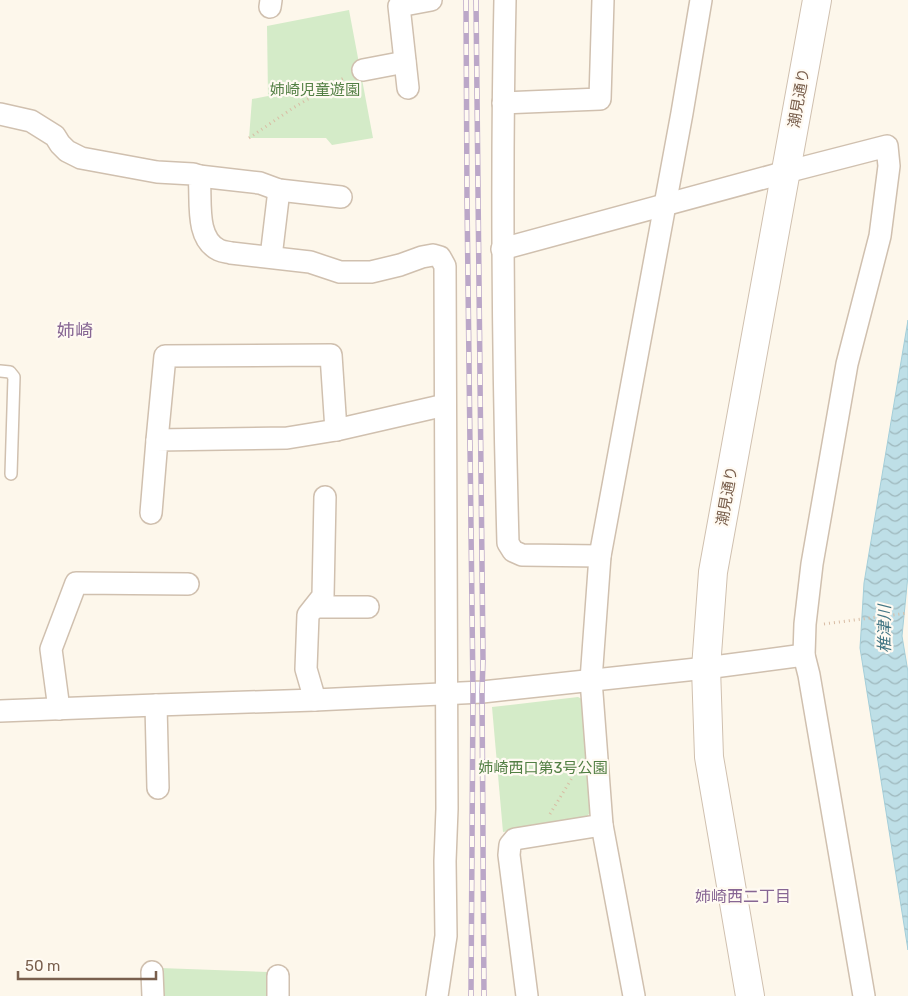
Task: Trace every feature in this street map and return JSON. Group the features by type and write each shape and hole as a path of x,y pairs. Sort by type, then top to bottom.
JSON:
{"street":[{"path":"408,88 398,6 431,0"},
{"path":"505,0 502,249 508,543 513,551 522,555 600,556"},
{"path":"503,103 600,99 602,0"},
{"path":"634,996 602,825 591,680 600,556 701,0"},
{"name":"潮見通り","path":"750,996 709,757 706,668 713,572 817,0"},
{"path":"363,70 405,62"},
{"path":"0,114 31,121 55,136 67,151 81,158 157,172 193,174 260,183 279,190 341,198"},
{"path":"502,249 887,146 889,166 880,236 847,364 812,564 805,624 804,656 810,675 864,996"},
{"path":"199,176 200,214 206,237 218,250 231,254 310,262 340,272 371,272 422,257 433,256 440,257 444,266 447,694 446,936 437,996"},
{"path":"270,257 279,190"},
{"path":"147,503 157,440 165,356 331,355 336,430"},
{"path":"157,440 287,438 336,430 445,405"},
{"path":"315,700 306,669 308,615 323,596 325,497"},
{"path":"59,709 51,649 76,583 188,584"},
{"path":"315,607 368,607"},
{"path":"0,711 447,694 706,668 804,656"},
{"path":"156,705 158,788"},
{"path":"527,996 509,855 510,845 515,839 602,825"},
{"path":"152,972 153,996"}],"lane":[{"path":"0,371 10,372 14,377 11,474"}],"path":[{"path":"249,138 293,108 338,81 363,70"},
{"path":"827,624 908,613"},
{"path":"549,816 583,760"}],"green space":[{"name":"姉崎児童遊園","path":"349,10 373,138 332,145 326,138 249,138 252,99 268,96 267,26"},
{"name":"姉崎西口第3号公園","path":"578,697 584,700 592,809 587,817 503,832 492,707"},
{"path":"160,968 268,972 269,996 161,996"}],"water":[{"name":"椎津川","path":"908,320 908,575 902,636 908,672 908,950 860,648 864,583"}],"railway":[{"path":"466,0 473,692 471,996"},
{"path":"476,0 483,660 484,996"}],"district":[{"name":"姉崎","path":"75,331"},
{"name":"姉崎西二丁目","path":"743,896"}]}
